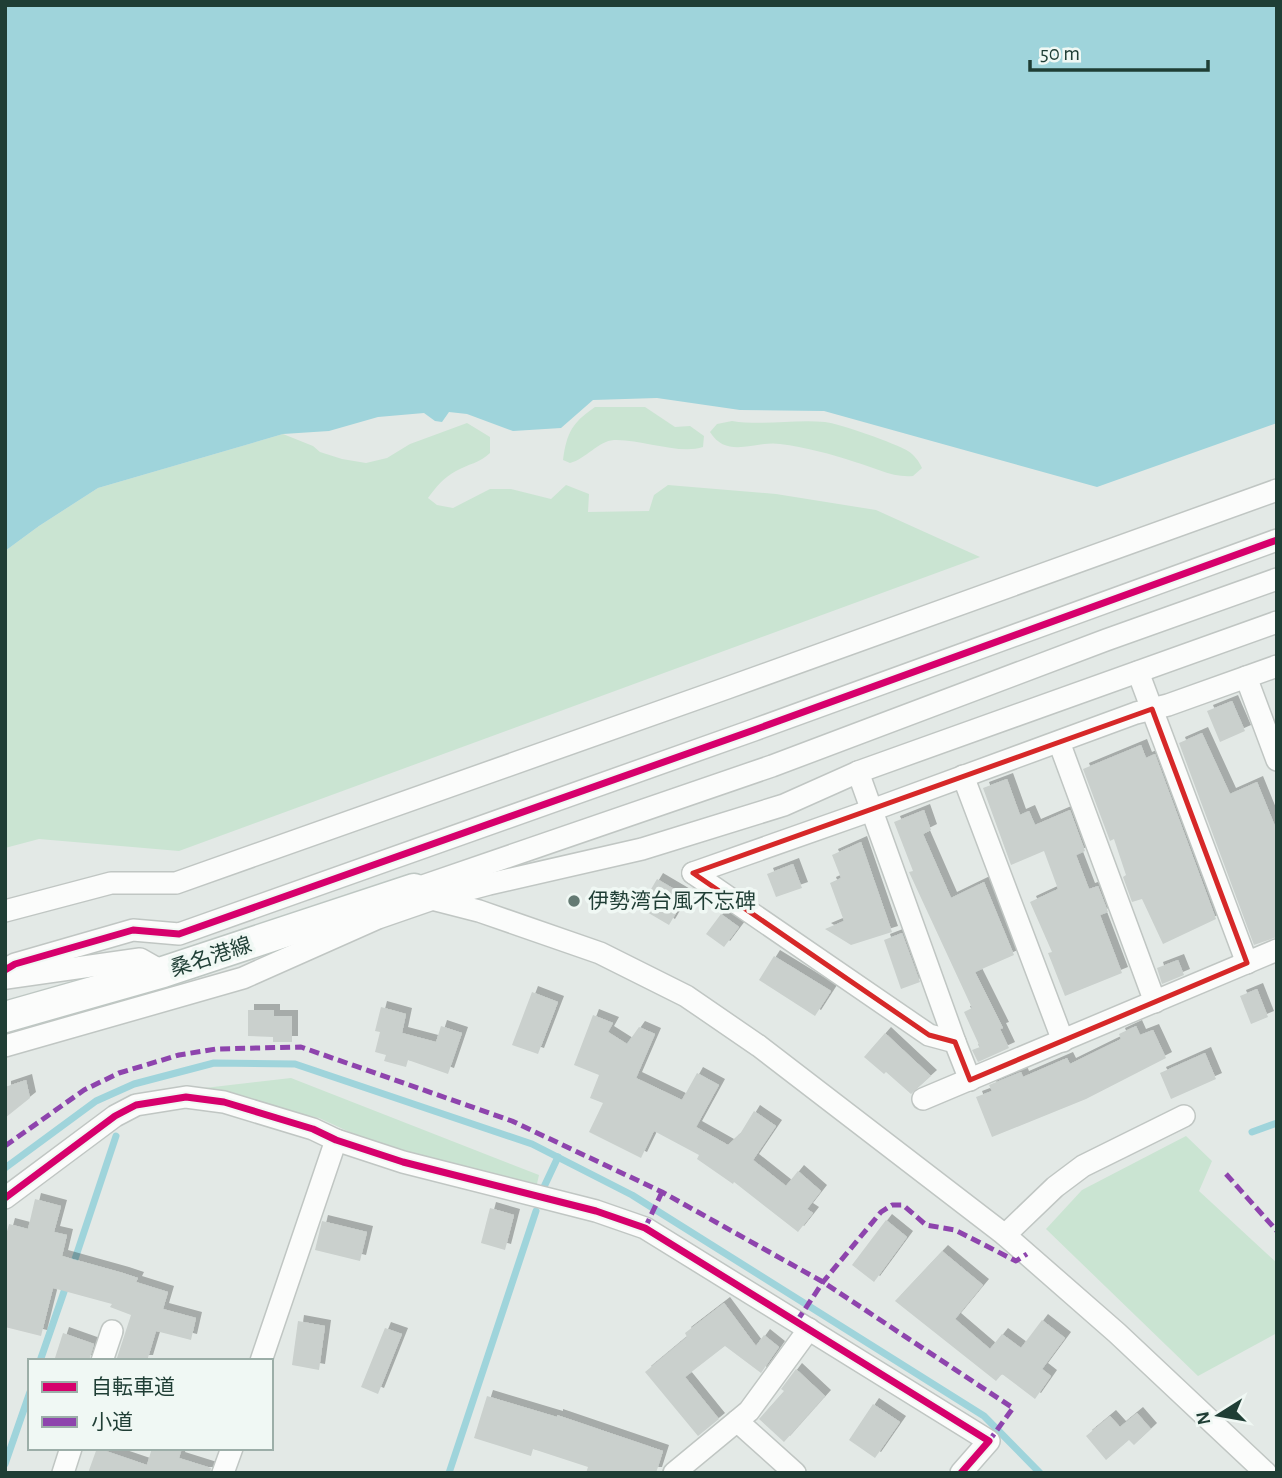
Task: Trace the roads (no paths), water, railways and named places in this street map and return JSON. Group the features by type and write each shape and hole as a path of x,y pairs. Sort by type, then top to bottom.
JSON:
{"main road":[{"name":"桑名港線","path":"5,1017 424,894"}],"street":[{"path":"5,911 111,883 176,883 1277,490"},
{"path":"5,970 15,964 133,930 179,934 754,730 1277,540"},
{"path":"5,1046 243,978 378,918 424,894 1106,639 1277,579"},
{"path":"424,894 489,884 642,849 784,805 858,772 1277,622"},
{"path":"955,1042 929,1035 693,873 1277,666"},
{"path":"1138,673 1247,962"},
{"path":"1246,677 1277,760"},
{"path":"1059,742 1155,1002"},
{"path":"858,772 970,1080"},
{"path":"963,776 1063,1041"},
{"path":"424,894 600,953 686,996 837,1105 1005,1235 1136,1350 1266,1473"},
{"path":"923,1099 1277,950"},
{"path":"5,978 140,959 163,972"},
{"path":"5,1198 115,1115 136,1105 186,1097 224,1102 313,1129 336,1140 403,1162 596,1211 645,1228 989,1441 961,1473"},
{"path":"1005,1235 1055,1187 1083,1166 1184,1116"},
{"path":"262,1359 336,1140"},
{"path":"674,1473 748,1411 809,1329"},
{"path":"103,1359 112,1331"},
{"path":"737,1421 795,1473"},
{"path":"62,1473 70,1450"},
{"path":"223,1473 231,1450"}],"water":[{"path":"5,5 1277,5 1277,423 1097,487 824,411 740,410 657,398 593,400 561,428 513,431 467,414 449,412 442,422 435,421 424,413 378,417 329,431 283,434 98,488 5,551"}],"waterway":[{"path":"5,1168 96,1101 134,1084 214,1063 295,1064 532,1144 632,1195 984,1416 1040,1473"},
{"path":"1252,1132 1277,1123"},
{"path":"72,1268 116,1136"},
{"path":"543,1189 558,1157"},
{"path":"449,1473 536,1211"},
{"path":"41,1359 67,1283"},
{"path":"5,1464 28,1398"}],"place":[{"name":"伊勢湾台風不忘碑","path":"574,901"}]}
